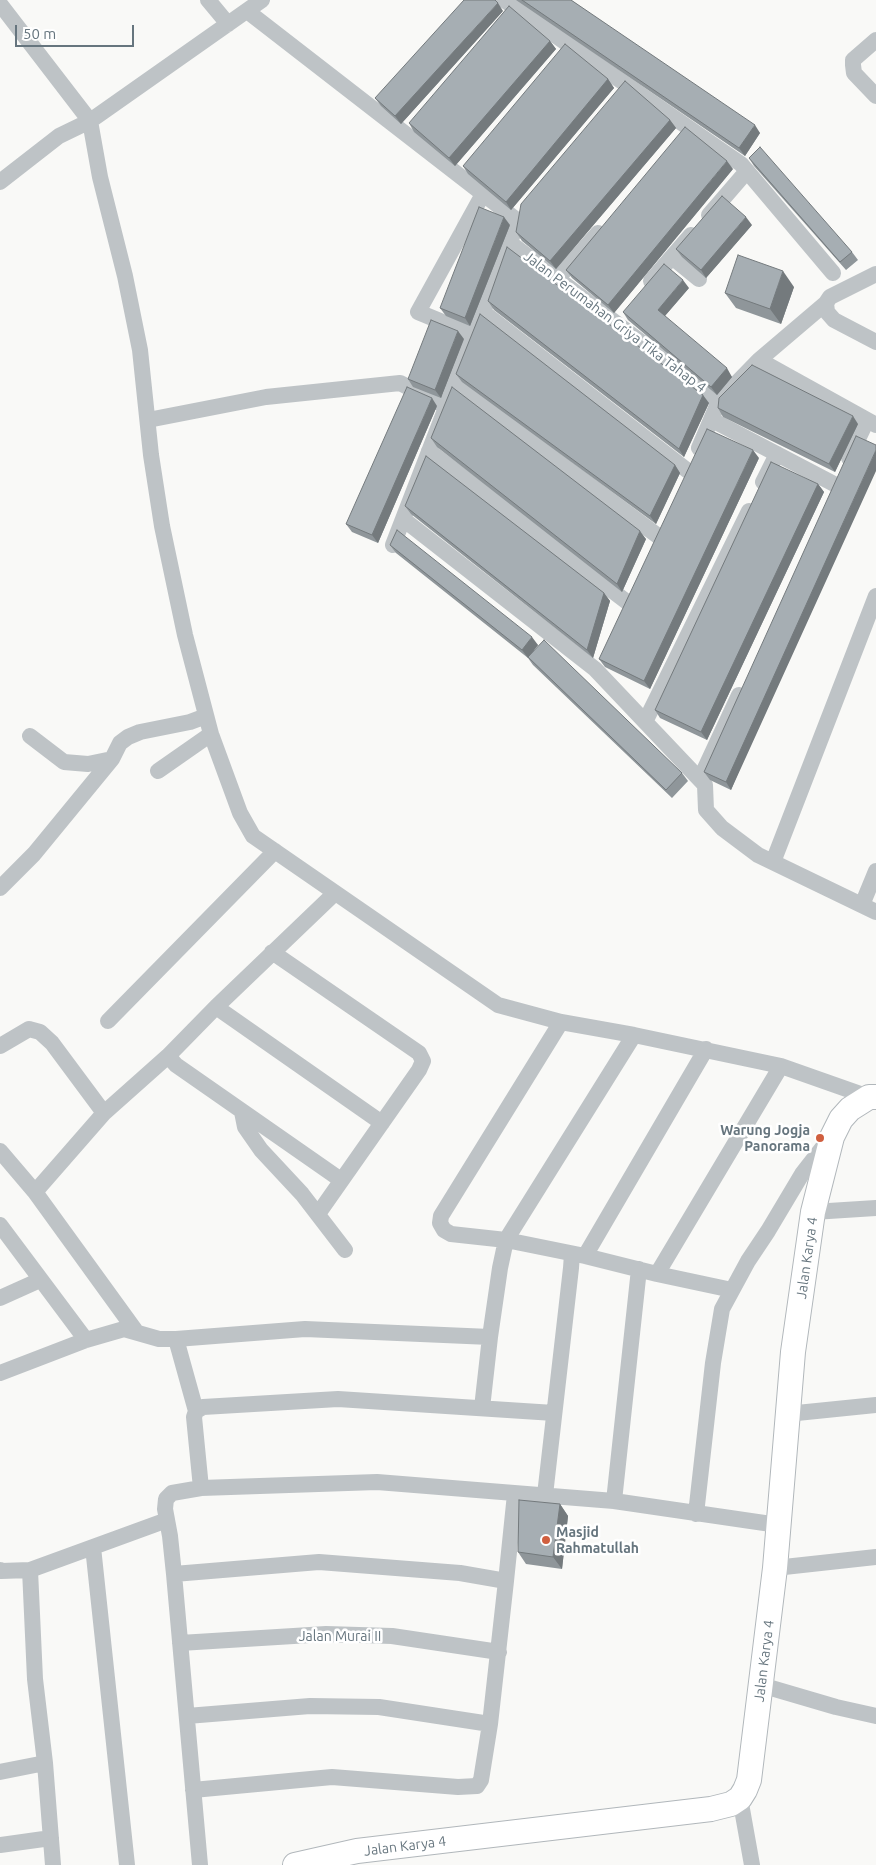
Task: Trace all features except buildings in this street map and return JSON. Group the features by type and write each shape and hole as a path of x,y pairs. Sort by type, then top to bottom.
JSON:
{"main road":[{"name":"Jalan Karya 4","path":"295,1865 357,1851 710,1809 731,1804 740,1798 750,1780 775,1568 793,1352 813,1212 832,1136 846,1112 873,1097"}],"street":[{"path":"208,0 228,24"},
{"path":"0,182 59,136 90,121 262,0"},
{"path":"500,21 509,3 741,164 833,273"},
{"path":"0,4 90,121 100,176 140,350 151,455 162,526 185,635 210,734 240,813 254,836 498,1005 561,1022 706,1049 781,1066 873,1097"},
{"path":"247,11 514,219 527,204"},
{"path":"876,40 853,60 852,65 854,73 876,96"},
{"path":"558,60 570,46"},
{"path":"615,100 628,86"},
{"path":"403,132 416,117"},
{"path":"677,144 690,129"},
{"path":"458,175 470,161"},
{"path":"641,293 747,171"},
{"path":"474,335 418,312 483,194"},
{"path":"558,278 611,218"},
{"name":"Jalan Perumahan Griya Tika Tahap 4","path":"392,546 510,243 518,221 514,219"},
{"name":"Jalan Perumahan Griya Tika Tahap 4","path":"510,243 719,401"},
{"path":"672,257 699,280"},
{"name":"Jalan Perumahan Griya Tika Tahap 4","path":"680,488 719,401 760,360 826,303 830,297 876,274"},
{"path":"826,303 826,312 834,320 876,342"},
{"path":"616,322 628,308"},
{"path":"483,312 688,471"},
{"path":"760,360 871,423 828,503"},
{"path":"148,420 266,397 400,382 446,406"},
{"path":"455,385 658,536"},
{"path":"712,420 836,485"},
{"path":"429,451 626,602"},
{"path":"645,722 777,454"},
{"path":"403,519 595,669 705,785 706,810 722,828 758,855 869,908 876,871"},
{"path":"650,553 665,520"},
{"path":"619,618 634,586"},
{"path":"773,862 876,596"},
{"path":"595,669 603,652"},
{"path":"700,779 745,681"},
{"path":"4,880 34,854 112,759 120,743 140,732 190,722 206,716"},
{"path":"158,771 210,734"},
{"path":"30,736 64,762 88,764 112,759"},
{"path":"108,1021 275,851"},
{"path":"35,1192 104,1113 168,1056 272,952 335,893"},
{"path":"272,952 420,1053 423,1061 419,1070 318,1214"},
{"path":"216,1007 382,1123"},
{"path":"561,1022 441,1216 440,1223 444,1230 452,1234 506,1240 732,1290"},
{"path":"0,1046 29,1029 40,1032 52,1043 104,1113"},
{"path":"482,1408 490,1337 506,1240 634,1035"},
{"path":"545,1495 571,1268 706,1049"},
{"path":"168,1056 176,1065 341,1180"},
{"path":"657,1274 781,1066"},
{"path":"242,1112 245,1127 261,1150 318,1214 345,1250"},
{"path":"696,1514 713,1363 722,1309 748,1261 768,1232 802,1174 832,1136"},
{"path":"0,1151 35,1192 135,1330"},
{"path":"813,1212 876,1208"},
{"path":"0,1225 86,1340"},
{"path":"614,1502 639,1270"},
{"path":"0,1298 40,1280"},
{"path":"0,1373 86,1340 118,1330 135,1330 159,1339 304,1329 490,1337"},
{"path":"176,1339 196,1411 194,1418 201,1488"},
{"path":"196,1411 203,1407 338,1398 554,1413"},
{"path":"787,1414 876,1405"},
{"path":"200,1865 174,1574 165,1509 168,1495 201,1488 377,1482 614,1502 778,1525"},
{"path":"193,1790 332,1777 458,1787 477,1786 481,1780 490,1724 515,1494"},
{"path":"0,1571 30,1570 167,1520"},
{"path":"93,1547 127,1865"},
{"path":"775,1568 876,1557"},
{"path":"174,1574 319,1562 460,1573 506,1581"},
{"path":"30,1570 35,1679 54,1865"},
{"name":"Jalan Murai II","path":"180,1643 326,1634 392,1636 498,1652"},
{"path":"761,1685 836,1707 876,1716"},
{"path":"187,1716 310,1706 379,1707 490,1724"},
{"path":"0,1772 45,1763"},
{"path":"740,1798 755,1865"},
{"path":"0,1845 51,1838"}],"place":[{"name":"Warung Jogja Panorama","path":"820,1138"},
{"name":"Masjid Rahmatullah","path":"546,1540"}]}
